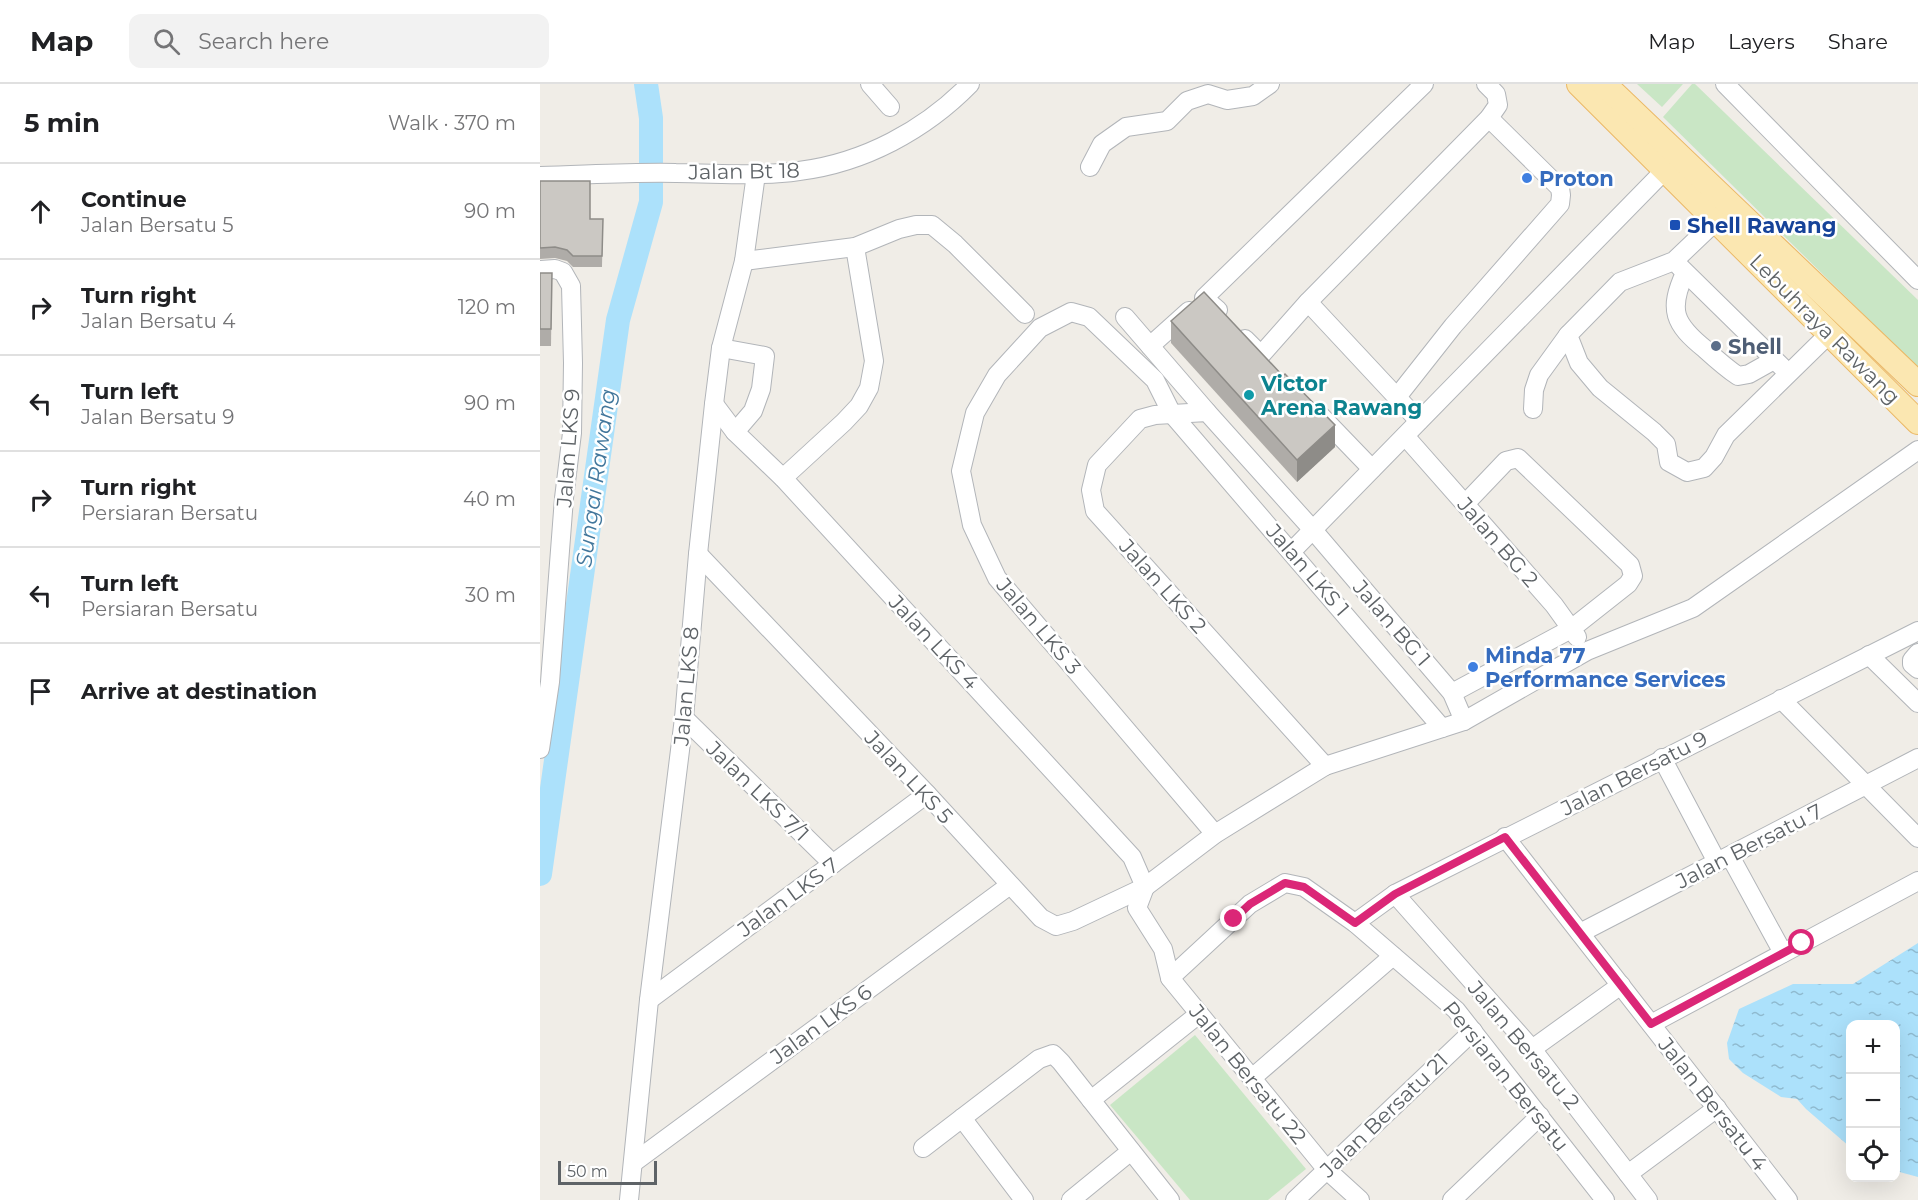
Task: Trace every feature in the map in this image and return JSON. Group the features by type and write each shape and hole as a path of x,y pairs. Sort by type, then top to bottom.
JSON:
{"main road":[{"name":"Lebuhraya Rawang","path":"1579,84 1918,422"},
{"name":"Lebuhraya Rawang","path":"1604,84 1916,381"}],"street":[{"path":"870,84 891,107"},
{"name":"Jalan Bt 18","path":"540,176 674,172 756,174 800,171 843,162 884,146 918,127 970,84"},
{"path":"1090,166 1102,144 1126,127 1167,121 1187,101 1208,94 1227,100 1253,96 1270,84"},
{"path":"1150,346 1204,298 1424,84"},
{"path":"1261,355 1308,302 1489,118 1498,105 1496,94 1486,84"},
{"path":"1725,84 1918,280"},
{"path":"1397,397 1452,326 1560,204 1560,188 1489,118"},
{"path":"1292,551 1665,170"},
{"name":"Jalan LKS 8","path":"629,1200 649,1000 684,718 714,404 721,348 744,261 756,174"},
{"path":"1716,221 1679,267 1677,318 1684,333 1738,376 1749,374 1774,360"},
{"path":"744,261 855,247 899,229 916,225 932,225 955,244 1025,314"},
{"path":"783,478 844,422 859,406 869,388 874,361 855,247"},
{"path":"1533,409 1534,390 1539,375 1568,335 1620,282 1679,267"},
{"path":"1679,267 1789,374"},
{"name":"Jalan LKS 9","path":"540,270 555,269 563,272 571,286 572,433 564,498 550,682 540,749"},
{"path":"1204,298 1277,371"},
{"path":"1308,302 1419,421"},
{"name":"Jalan LKS 1","path":"1040,328 1071,312 1089,317 1155,380 1172,414 1442,728"},
{"name":"Jalan BG 1","path":"1125,317 1452,693 1464,721"},
{"name":"Jalan LKS 3","path":"1040,328 997,375 975,413 960,471 972,525 997,578 1215,834"},
{"path":"1568,335 1579,363 1600,388 1654,432 1666,444 1669,462 1687,472 1704,468 1714,457 1726,435 1829,334"},
{"path":"721,348 765,356 761,389 753,411 735,432"},
{"name":"Jalan LKS 4","path":"714,404 735,432 783,478 1132,857 1145,887"},
{"path":"1309,404 1372,469"},
{"name":"Jalan LKS 2","path":"1207,412 1155,415 1140,419 1097,465 1092,490 1095,511 1325,766"},
{"name":"Jalan BG 2","path":"1405,436 1554,605 1587,651"},
{"path":"1170,978 1163,949 1137,908 1145,887 1215,834 1325,766 1464,721 1587,651 1693,608 1918,450"},
{"path":"1452,693 1571,629 1628,584 1633,576 1630,566 1518,458 1506,461 1465,504"},
{"name":"Jalan LKS 5","path":"698,554 927,794 1041,918 1056,926 1073,921 1145,887"},
{"name":"Jalan Bersatu 9","path":"1355,923 1395,894 1918,631"},
{"path":"1918,653 1912,660 1912,664 1918,669"},
{"path":"1869,655 1918,703"},
{"path":"1781,699 1918,838"},
{"name":"Jalan LKS 7/1","path":"684,718 833,864"},
{"path":"1662,758 1783,953"},
{"name":"Jalan Bersatu 7","path":"1580,933 1918,758"},
{"name":"Jalan LKS 7","path":"649,1000 927,794"},
{"name":"Jalan Bersatu 4","path":"1505,837 1788,1200"},
{"path":"1651,1024 1918,881"},
{"name":"Persiaran Bersatu","path":"1170,978 1250,904 1285,883 1304,887 1355,923 1456,1010 1604,1200"},
{"name":"Jalan LKS 6","path":"633,1162 1010,885"},
{"name":"Jalan Bersatu 2","path":"1395,894 1532,1049 1648,1200"},
{"path":"1252,1078 1393,956"},
{"name":"Jalan Bersatu 22","path":"1170,978 1327,1170 1360,1200"},
{"path":"1532,1049 1621,985"},
{"path":"1091,1100 1199,1014"},
{"name":"Jalan Bersatu 21","path":"1295,1200 1473,1031"},
{"path":"923,1148 1039,1059 1053,1054 1170,1200"},
{"path":"1628,1174 1717,1108"},
{"path":"1452,1200 1540,1116"},
{"path":"962,1118 1024,1200"},
{"path":"1071,1200 1131,1151"}],"green space":[{"path":"1637,84 1683,84 1662,107"},
{"path":"1692,84 1695,84 1918,300 1918,368 1663,117"},
{"path":"1195,1035 1306,1169 1268,1200 1190,1200 1110,1105"}],"water":[{"path":"1918,943 1918,1177 1900,1172 1900,1020 1846,1020 1846,1144 1797,1099 1781,1097 1743,1073 1729,1059 1727,1043 1739,1009 1793,984 1853,984"}],"building":[{"path":"540,181 590,181 590,219 603,219 602,256 573,256 567,250 555,247 540,248"},
{"path":"540,273 552,273 551,329 540,329"},
{"name":"Victor Arena Rawang","path":"1204,292 1283,376 1285,374 1335,425 1297,460 1171,321"}],"waterway":[{"name":"Sungai Rawang","path":"540,874 618,320 651,202 651,118 646,84"}],"place":[{"name":"Proton","path":"1527,178"},
{"name":"Shell Rawang","path":"1675,225"},
{"name":"Shell","path":"1716,346"},
{"name":"Victor Arena Rawang","path":"1249,395"},
{"name":"Minda 77 Performance Services","path":"1473,667"}],"route":[{"path":"1234,919 1250,904 1285,883 1304,887 1355,923 1395,894 1505,837 1651,1024 1802,943"}]}
